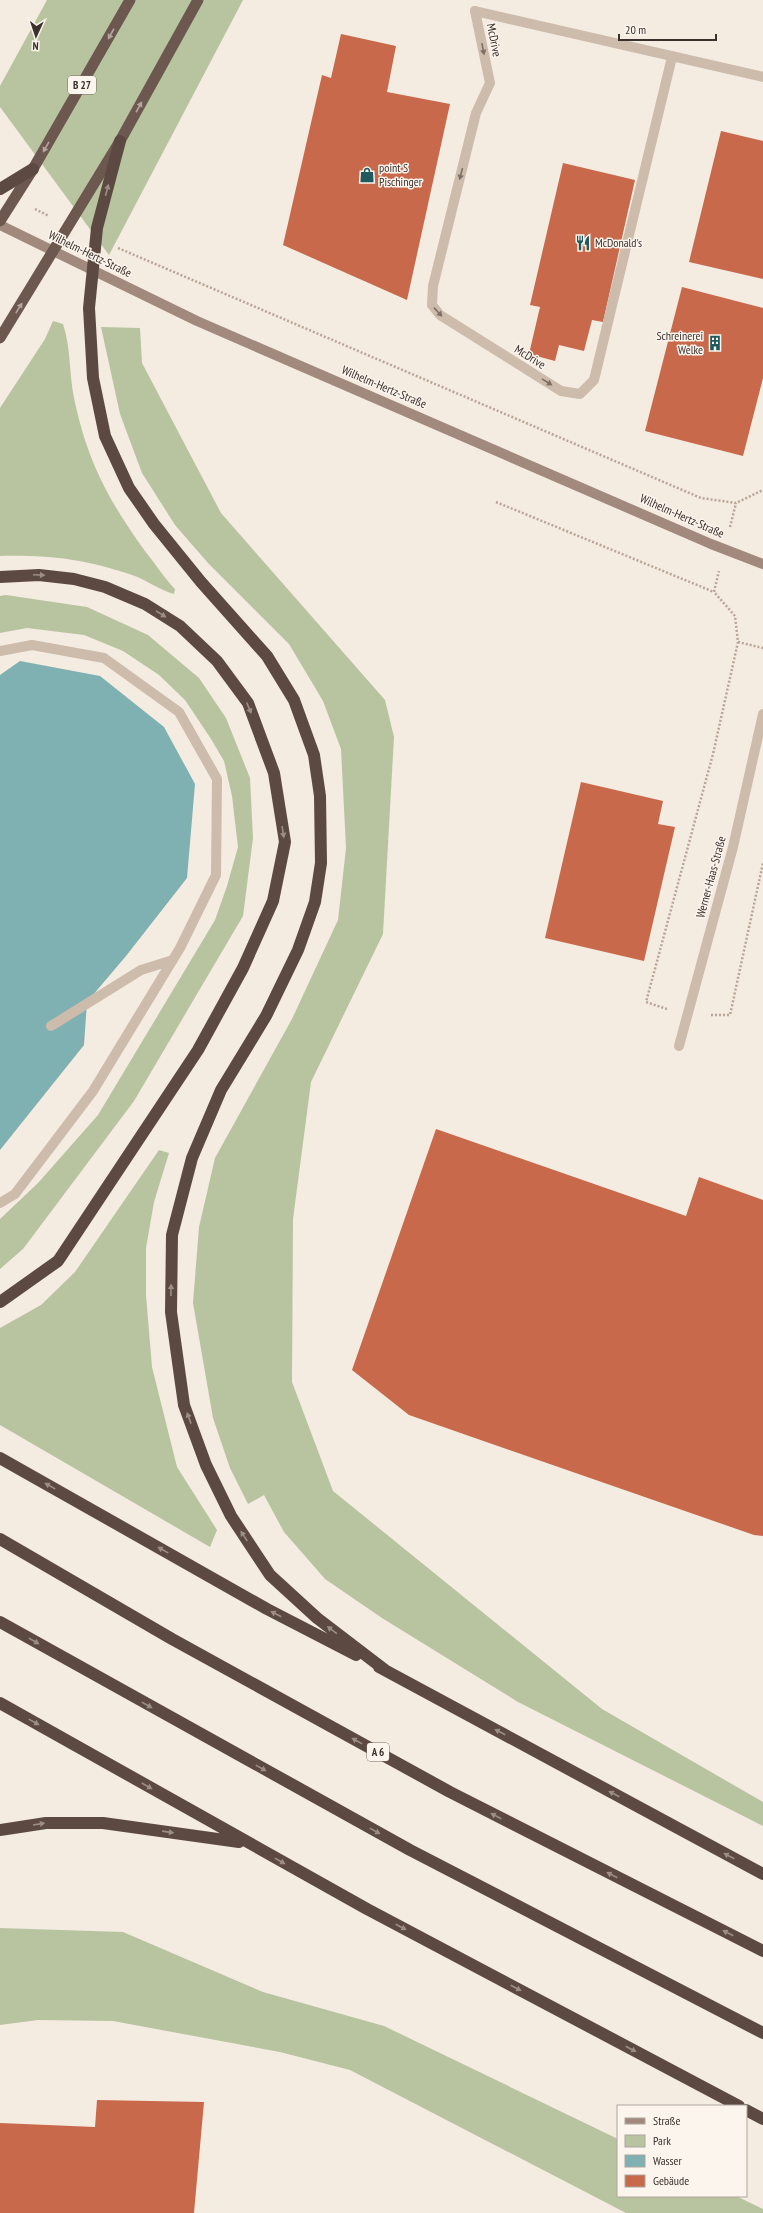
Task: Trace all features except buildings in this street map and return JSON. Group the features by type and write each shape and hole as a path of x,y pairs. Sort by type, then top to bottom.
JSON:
{"highway":[{"name":"B 27","path":"0,221 33,169 130,0"},
{"path":"0,338 38,278 120,141 198,0"},
{"path":"120,141 97,228 89,308 93,378 105,436 129,488 154,524 201,582 267,656 294,700 314,755 320,796 321,863 315,902 298,950 269,1010 221,1090 192,1158 172,1235 171,1312 184,1405 206,1465 231,1516 270,1575 317,1618 386,1670"},
{"path":"1,187 33,169"},
{"path":"0,577 39,575 74,579 105,587 145,604 180,626 217,661 248,703 274,773 285,842 273,901 243,968 198,1050 58,1261 0,1302"},
{"path":"0,1458 260,1605 386,1670 763,1874"},
{"name":"A 6","path":"0,1539 179,1642 450,1792 763,1951"},
{"path":"0,1622 410,1850 763,2033"},
{"path":"0,1703 246,1843 367,1909 737,2105"},
{"path":"0,1830 46,1823 103,1823 246,1843"},
{"path":"747,2110 763,2118"}],"main road":[{"name":"Wilhelm-Hertz-Straße","path":"0,225 197,321 724,549 763,564"}],"street":[{"name":"McDrive","path":"475,11 672,56 594,380 580,394 561,391 440,315 432,305 433,286 476,113 490,83 475,11"},
{"path":"672,56 763,77"},
{"path":"0,651 32,644 104,658 179,712 218,779 216,875 173,960 93,1091 15,1194 0,1203"},
{"name":"Werner-Haas-Straße","path":"678,1046 733,847 763,714"},
{"path":"51,1026 141,970 173,960"}],"path":[{"path":"28,206 56,219"},
{"path":"112,245 701,498 736,503 763,490"},
{"path":"496,502 714,592 736,503"},
{"path":"738,642 763,648"}],"green space":[{"path":"47,0 243,0 109,255 0,107 0,86"},
{"path":"53,321 63,324 66,333 71,379 79,420 85,441 100,479 132,532 175,589 174,594 137,577 98,565 51,557 0,556 0,408 45,339"},
{"path":"101,327 140,328 142,363 221,513 385,700 394,737 383,934 311,1082 293,1219 292,1382 333,1491 602,1709 763,1802 763,1826 518,1702 382,1618 325,1579 284,1532 264,1495 248,1504 230,1468 213,1418 193,1303 199,1227 215,1158 292,1019 338,920 346,848 341,749 323,701 289,644 208,563 175,525 142,473 120,414"},
{"path":"6,595 87,607 148,635 199,678 226,718 250,778 253,838 243,916 134,1101 23,1249 0,1269 0,1219 38,1183 98,1115 215,920 227,886 238,847 232,796 224,761 185,700 159,675 123,651 84,635 27,628 0,633 0,596"},
{"path":"159,1150 169,1153 154,1202 146,1248 146,1295 152,1367 177,1467 217,1530 210,1547 0,1425 0,1328 41,1305 75,1272"},
{"path":"0,1928 123,1932 263,1992 384,2026 617,2139 617,2197 738,2197 763,2209 763,2213 626,2213 350,2070 280,2052 113,2021 38,2020 0,2025"}],"water":[{"path":"20,661 100,676 164,727 195,784 187,878 126,956 87,1002 84,1045 0,1150 0,675"}],"place":[{"name":"point S Pischinger","path":"367,175"},
{"name":"McDonald's","path":"583,243"},
{"name":"Schreinerei Welke","path":"715,343"}]}
